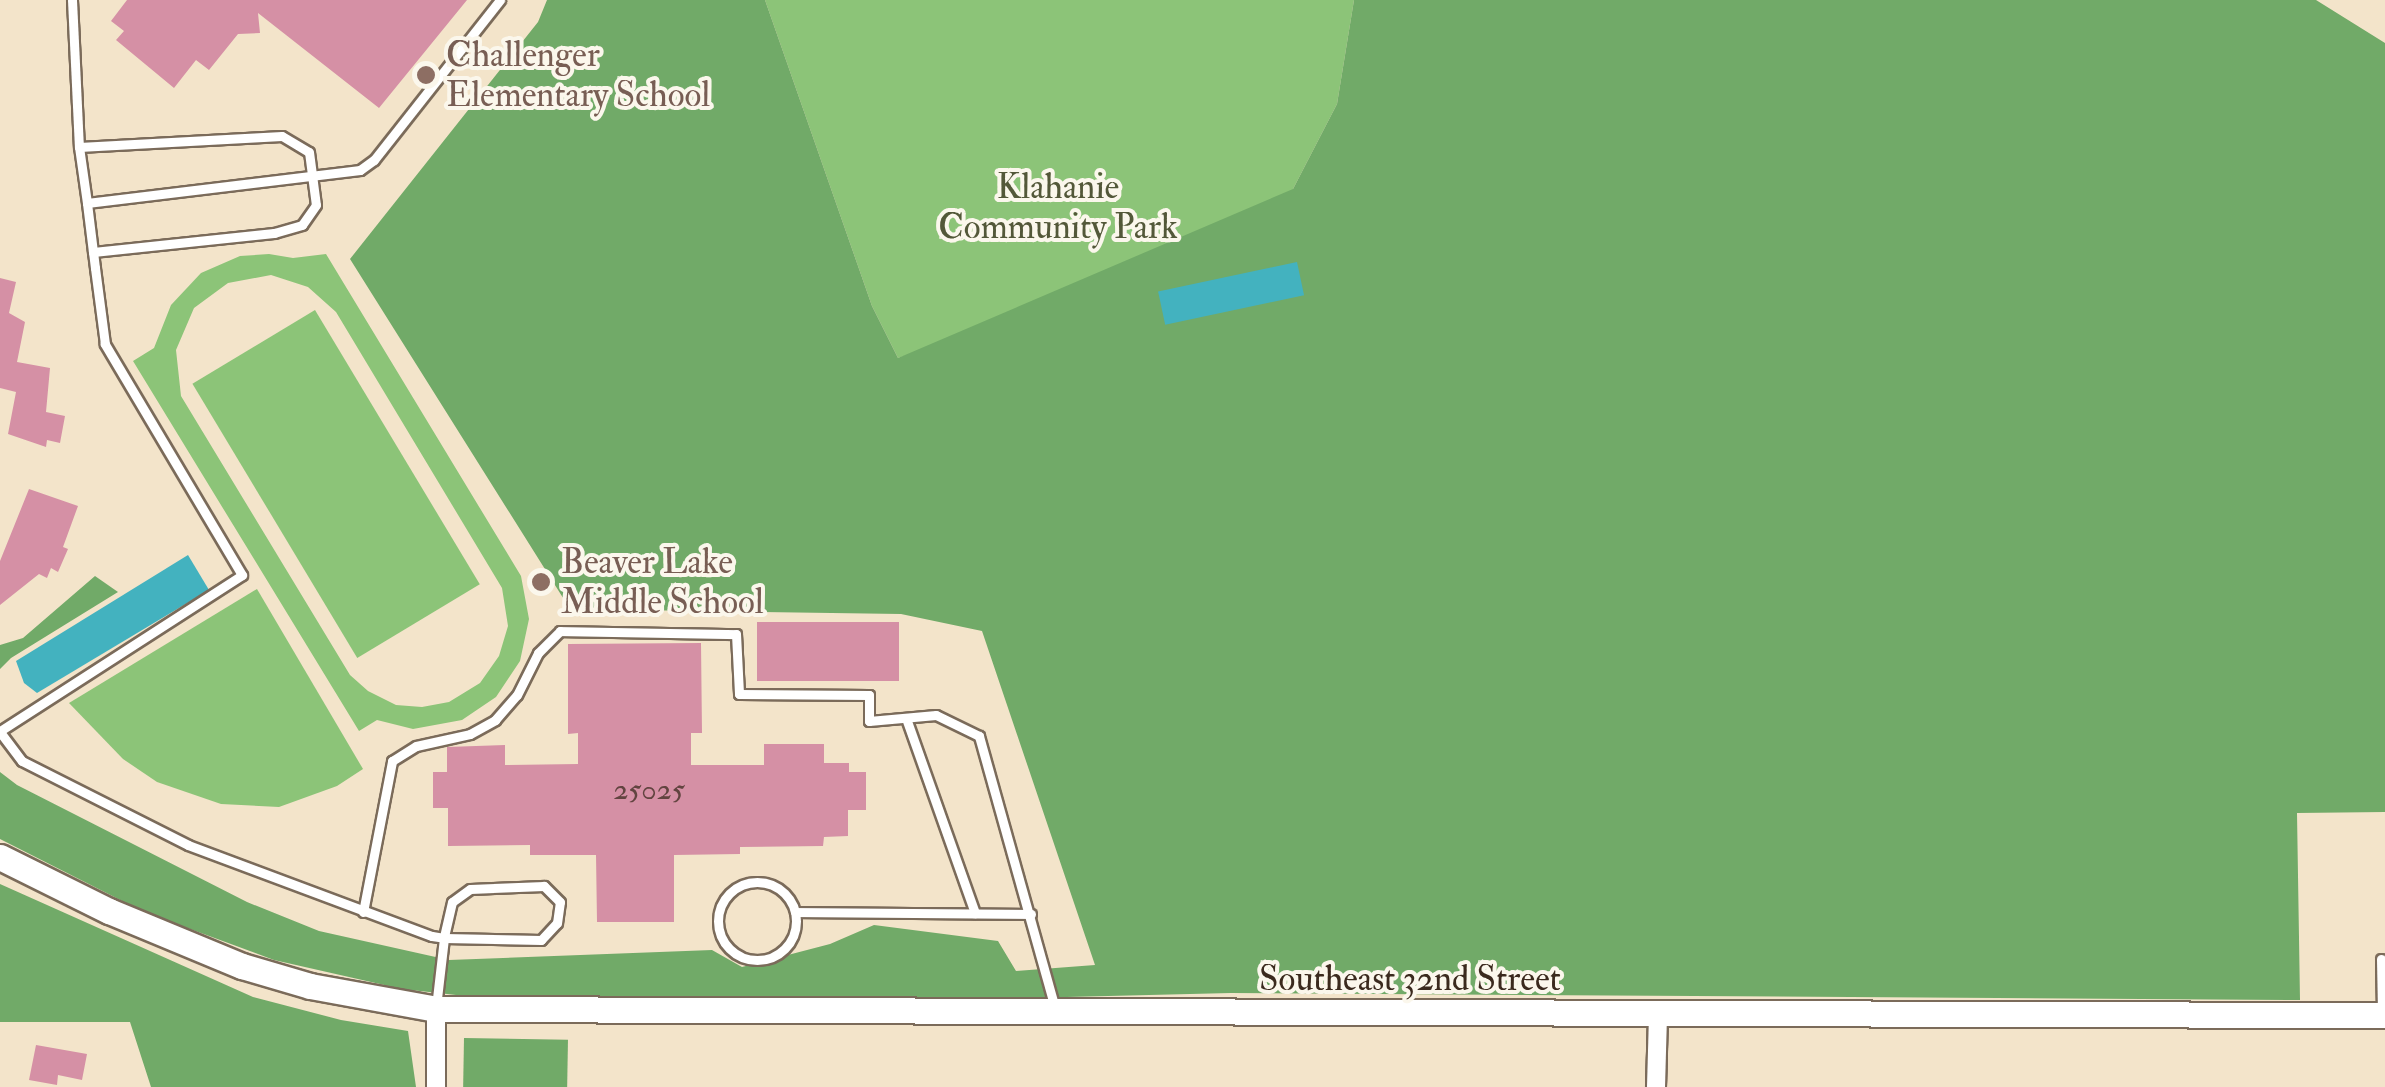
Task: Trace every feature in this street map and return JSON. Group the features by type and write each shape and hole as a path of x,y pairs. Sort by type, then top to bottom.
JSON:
{"street":[{"name":"Southeast 32nd Street","path":"0,857 109,911 242,966 310,986 436,1009 2384,1015"},
{"path":"436,1009 436,1087"},
{"path":"1656,1087 1658,1015"}],"lane":[{"path":"72,0 79,146 105,344 242,576 0,732 22,761 188,845 362,912 444,938 541,940 557,923 560,902 544,886 470,889 452,902 444,938 436,1009"},
{"path":"87,203 360,170 374,160 500,0"},
{"path":"79,146 282,136 309,152 315,178 316,205 302,225 274,233 92,252"},
{"path":"362,912 392,762 416,746 470,734 495,720 517,696 538,653 560,631 736,634 740,694 869,696 869,721 936,716 978,736 1056,1012"},
{"path":"907,720 975,913"},
{"path":"768,884 780,890 795,912 794,936 778,955 766,959 742,957 723,941 719,929 722,904 742,886 768,884"},
{"path":"795,912 1031,914"},
{"path":"2381,959 2384,1015"}],"green space":[{"path":"547,0 765,0 872,306 898,358 1293,189 1337,104 1354,0 2316,0 2385,43 2385,812 2297,813 2300,1000 1231,993 910,1001 510,1001 402,989 274,960 144,912 0,839 0,772 17,785 247,902 319,931 449,960 712,950 742,967 830,944 874,925 998,941 1016,971 1095,965 982,631 901,614 570,609 350,259 538,22"},
{"name":"Klahanie Community Park","path":"765,0 1354,0 1337,104 1293,189 1334,221 898,358 872,306"},
{"path":"269,254 293,258 326,254 521,576 529,619 520,661 496,697 462,720 413,729 377,720 359,731 133,361 154,348 171,305 201,273 240,256","holes":["271,275 308,287 336,312 502,588 508,626 499,656 480,683 449,702 422,707 396,705 368,691 350,675 181,396 176,350 194,308 228,283"]},
{"path":"315,310 480,584 357,658 192,384"},
{"path":"95,576 118,592 11,658 0,669 0,645 23,638"},
{"path":"257,589 363,769 337,786 279,807 221,804 157,782 123,759 69,703"},
{"path":"0,884 253,997 341,1020 408,1031 416,1087 151,1087 130,1022 0,1022"},
{"path":"464,1038 568,1040 567,1087 463,1087"}],"water":[{"path":"1297,262 1304,295 1165,325 1158,292"},
{"path":"188,555 209,590 37,693 24,683 16,661"}],"building":[{"path":"127,0 467,0 379,108 258,13 260,33 238,34 209,70 196,60 174,88 116,40 124,31 111,21"},
{"path":"0,278 16,282 9,313 25,322 17,362 50,368 46,412 65,416 60,443 47,440 46,447 8,434 16,392 0,388"},
{"path":"29,489 78,506 63,547 68,549 58,572 51,568 47,578 39,574 0,605 0,561"},
{"path":"757,622 899,622 899,681 757,681"},
{"path":"701,643 702,733 691,733 691,765 764,765 764,744 824,744 824,763 849,763 849,772 866,772 866,810 848,810 848,836 824,837 823,846 740,847 740,854 674,855 674,922 597,922 596,855 530,855 530,845 448,846 448,808 433,808 433,772 447,772 447,747 505,745 505,765 578,764 578,733 568,734 568,644"},
{"path":"36,1045 87,1054 82,1080 58,1075 57,1085 29,1080"}],"place":[{"name":"Challenger Elementary School","path":"426,75"},
{"name":"Beaver Lake Middle School","path":"541,582"}]}
